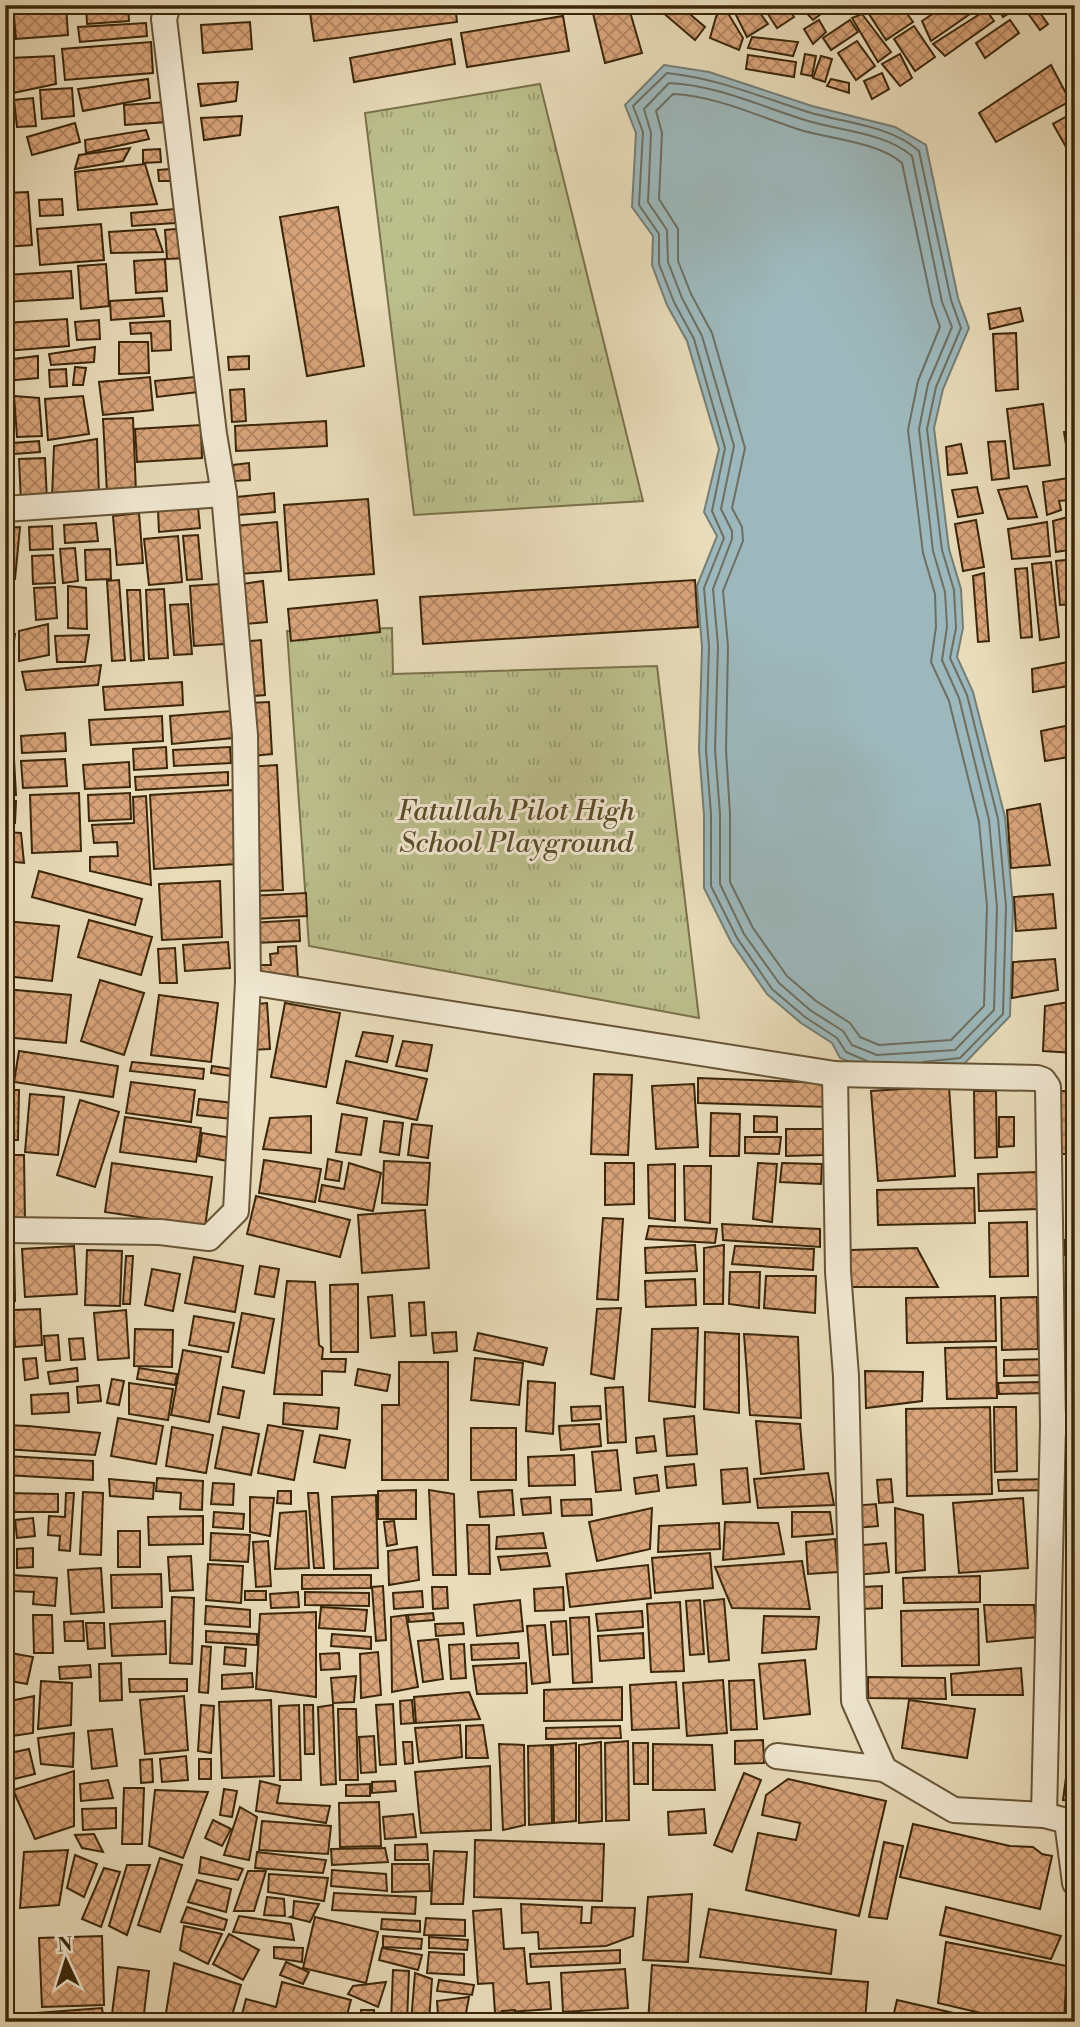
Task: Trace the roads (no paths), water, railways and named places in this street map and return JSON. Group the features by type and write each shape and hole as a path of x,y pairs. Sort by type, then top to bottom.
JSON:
{"street":[{"path":"5,1230 160,1231 209,1238 236,1211 248,982 245,735 224,494 212,420 164,19 168,5"},
{"path":"5,509 224,494"},
{"path":"248,982 835,1073 1043,1080 1048,1087 1064,1424 1062,1819 1075,1883"},
{"path":"835,1073 838,1272 846,1376 854,1701 884,1769"},
{"path":"777,1756 884,1769 954,1810 1062,1819"}],"water":[{"path":"664,65 709,72 812,106 895,127 926,145 958,298 969,328 943,389 934,428 949,549 961,589 963,628 957,657 973,692 1005,817 1013,906 1010,1016 963,1065 874,1071 840,1058 832,1043 801,1023 767,994 731,942 704,888 704,815 699,750 702,647 697,586 717,536 704,512 719,449 687,341 667,305 652,265 653,236 632,207 636,133 625,105"}],"park label":[{"name":"Fatullah Pilot High School Playground","path":"516,826"}]}
